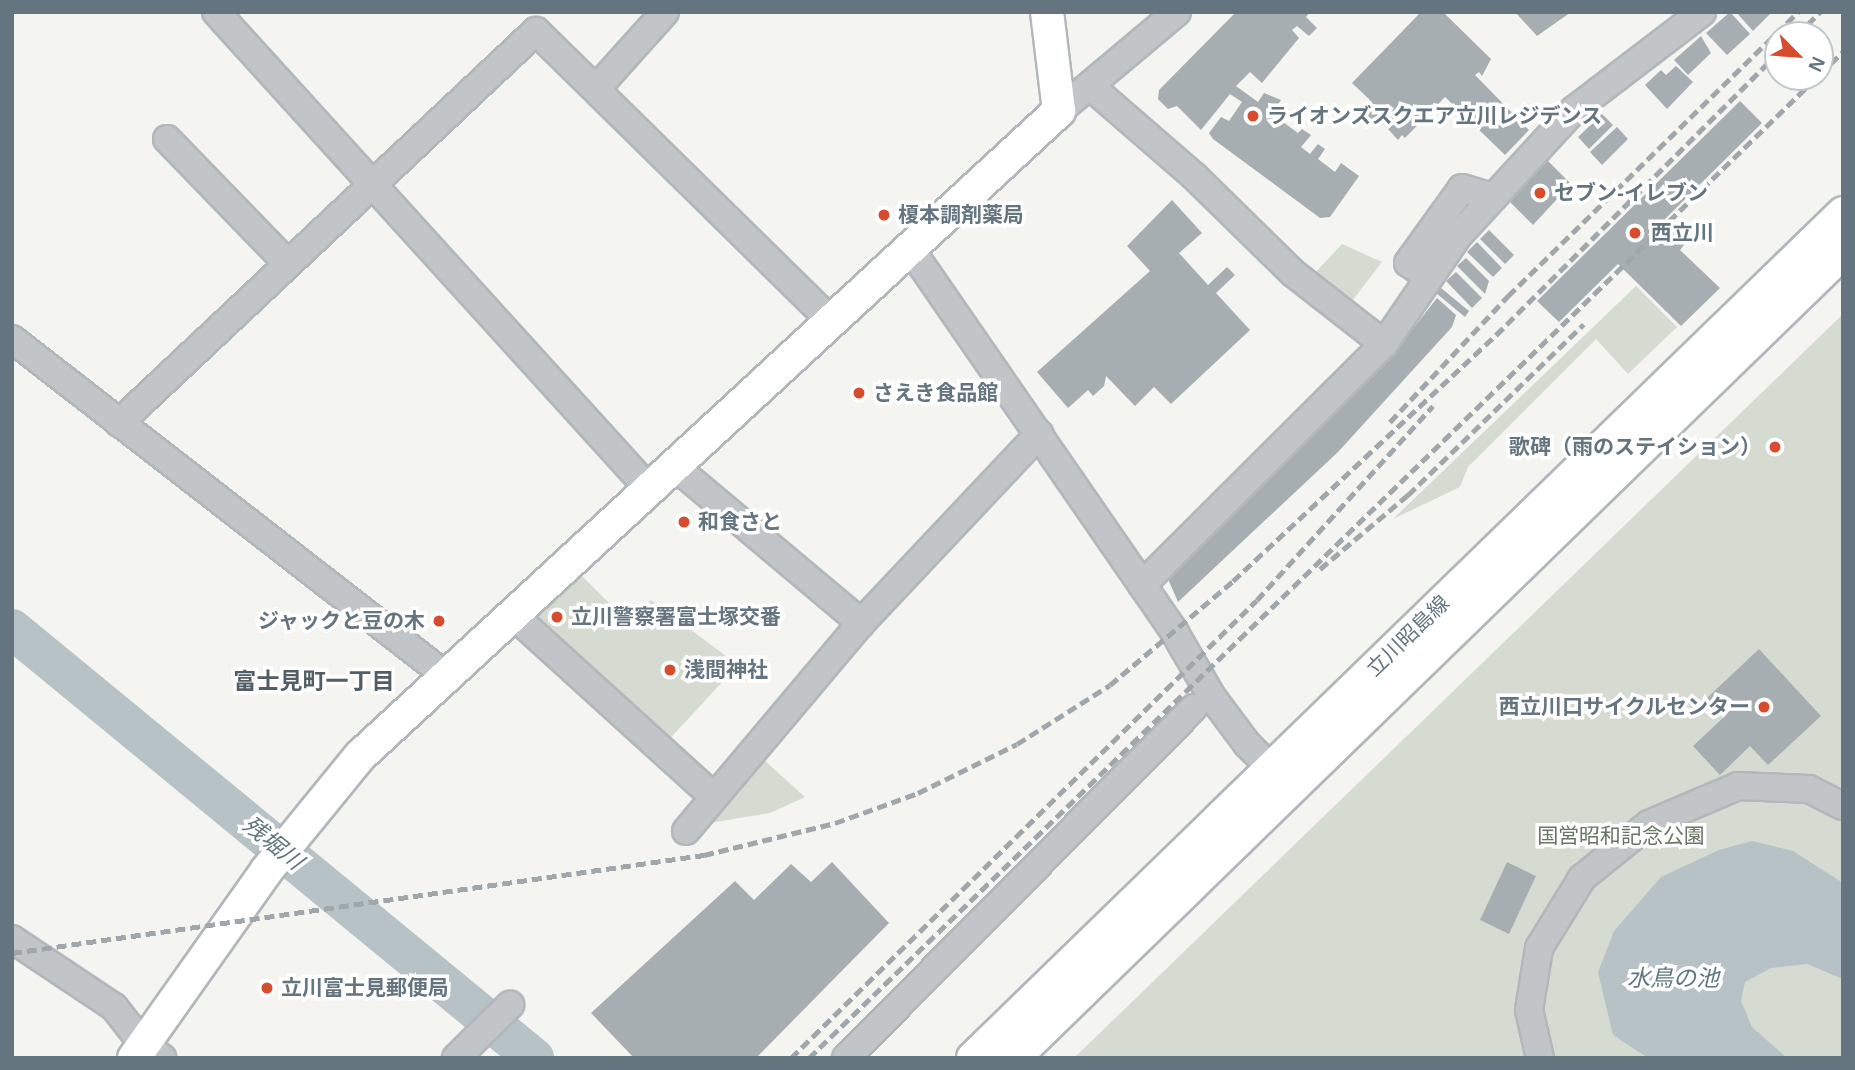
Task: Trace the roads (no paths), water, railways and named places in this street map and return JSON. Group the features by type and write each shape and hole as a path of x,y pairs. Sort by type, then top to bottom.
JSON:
{"main road":[{"path":"146,1053 267,870 360,756 511,613 1059,111 1047,12"},
{"name":"立川昭島線","path":"1014,1058 1281,778 1843,213"},
{"name":"立川昭島線","path":"973,1058 1281,778 1843,252"}],"street":[{"path":"215,12 648,488"},
{"path":"596,89 665,12"},
{"path":"1059,111 1177,12"},
{"path":"1142,586 1384,344 1429,277 1491,197 1574,110 1702,12"},
{"path":"119,423 536,30 830,320"},
{"path":"1090,86 1195,177 1293,273 1384,344"},
{"path":"167,139 287,263"},
{"path":"909,247 1142,586 1212,697 1281,778"},
{"path":"12,339 445,675"},
{"path":"686,831 861,623 1039,434"},
{"path":"673,465 861,623"},
{"path":"511,613 714,797"},
{"path":"846,1058 1193,708"},
{"path":"1540,1058 1529,1010 1539,948 1582,878 1649,824 1738,786 1809,789 1843,806"},
{"path":"12,939 114,1007 146,1053"},
{"path":"465,1049 510,1005"}],"water":[{"name":"水鳥の池","path":"1752,841 1793,851 1843,883 1843,979 1807,964 1771,968 1745,982 1741,1001 1752,1027 1787,1058 1648,1058 1613,1035 1598,972 1614,931 1661,877 1719,850"}],"waterway":[{"name":"残堀川","path":"12,629 534,1058"}],"railway":[{"path":"1390,422 1508,296 1798,12"},
{"path":"1811,21 1820,12"},
{"path":"1834,61 1843,52"},
{"path":"1496,335 1764,67"},
{"path":"809,1058 1803,91"},
{"path":"1320,569 1408,495 1584,324"},
{"path":"12,953 704,855 835,823 918,793 1017,744 1110,685 1233,581 1503,328"},
{"path":"791,1058 1257,600 1433,406"}],"place":[{"name":"ライオンズスクエア立川レジデンス","path":"1253,116"},
{"name":"セブン-イレブン","path":"1540,193"},
{"name":"榎本調剤薬局","path":"884,215"},
{"name":"西立川","path":"1635,233"},
{"name":"さえき食品館","path":"859,393"},
{"name":"歌碑（雨のステイション）","path":"1775,447"},
{"name":"和食さと","path":"684,522"},
{"name":"立川警察署富士塚交番","path":"557,617"},
{"name":"ジャックと豆の木","path":"439,621"},
{"name":"浅間神社","path":"670,670"},
{"name":"西立川口サイクルセンター","path":"1764,707"},
{"name":"立川富士見郵便局","path":"267,988"}],"district":[{"name":"富士見町一丁目","path":"314,681"}],"park label":[{"name":"国営昭和記念公園","path":"1621,836"}]}
